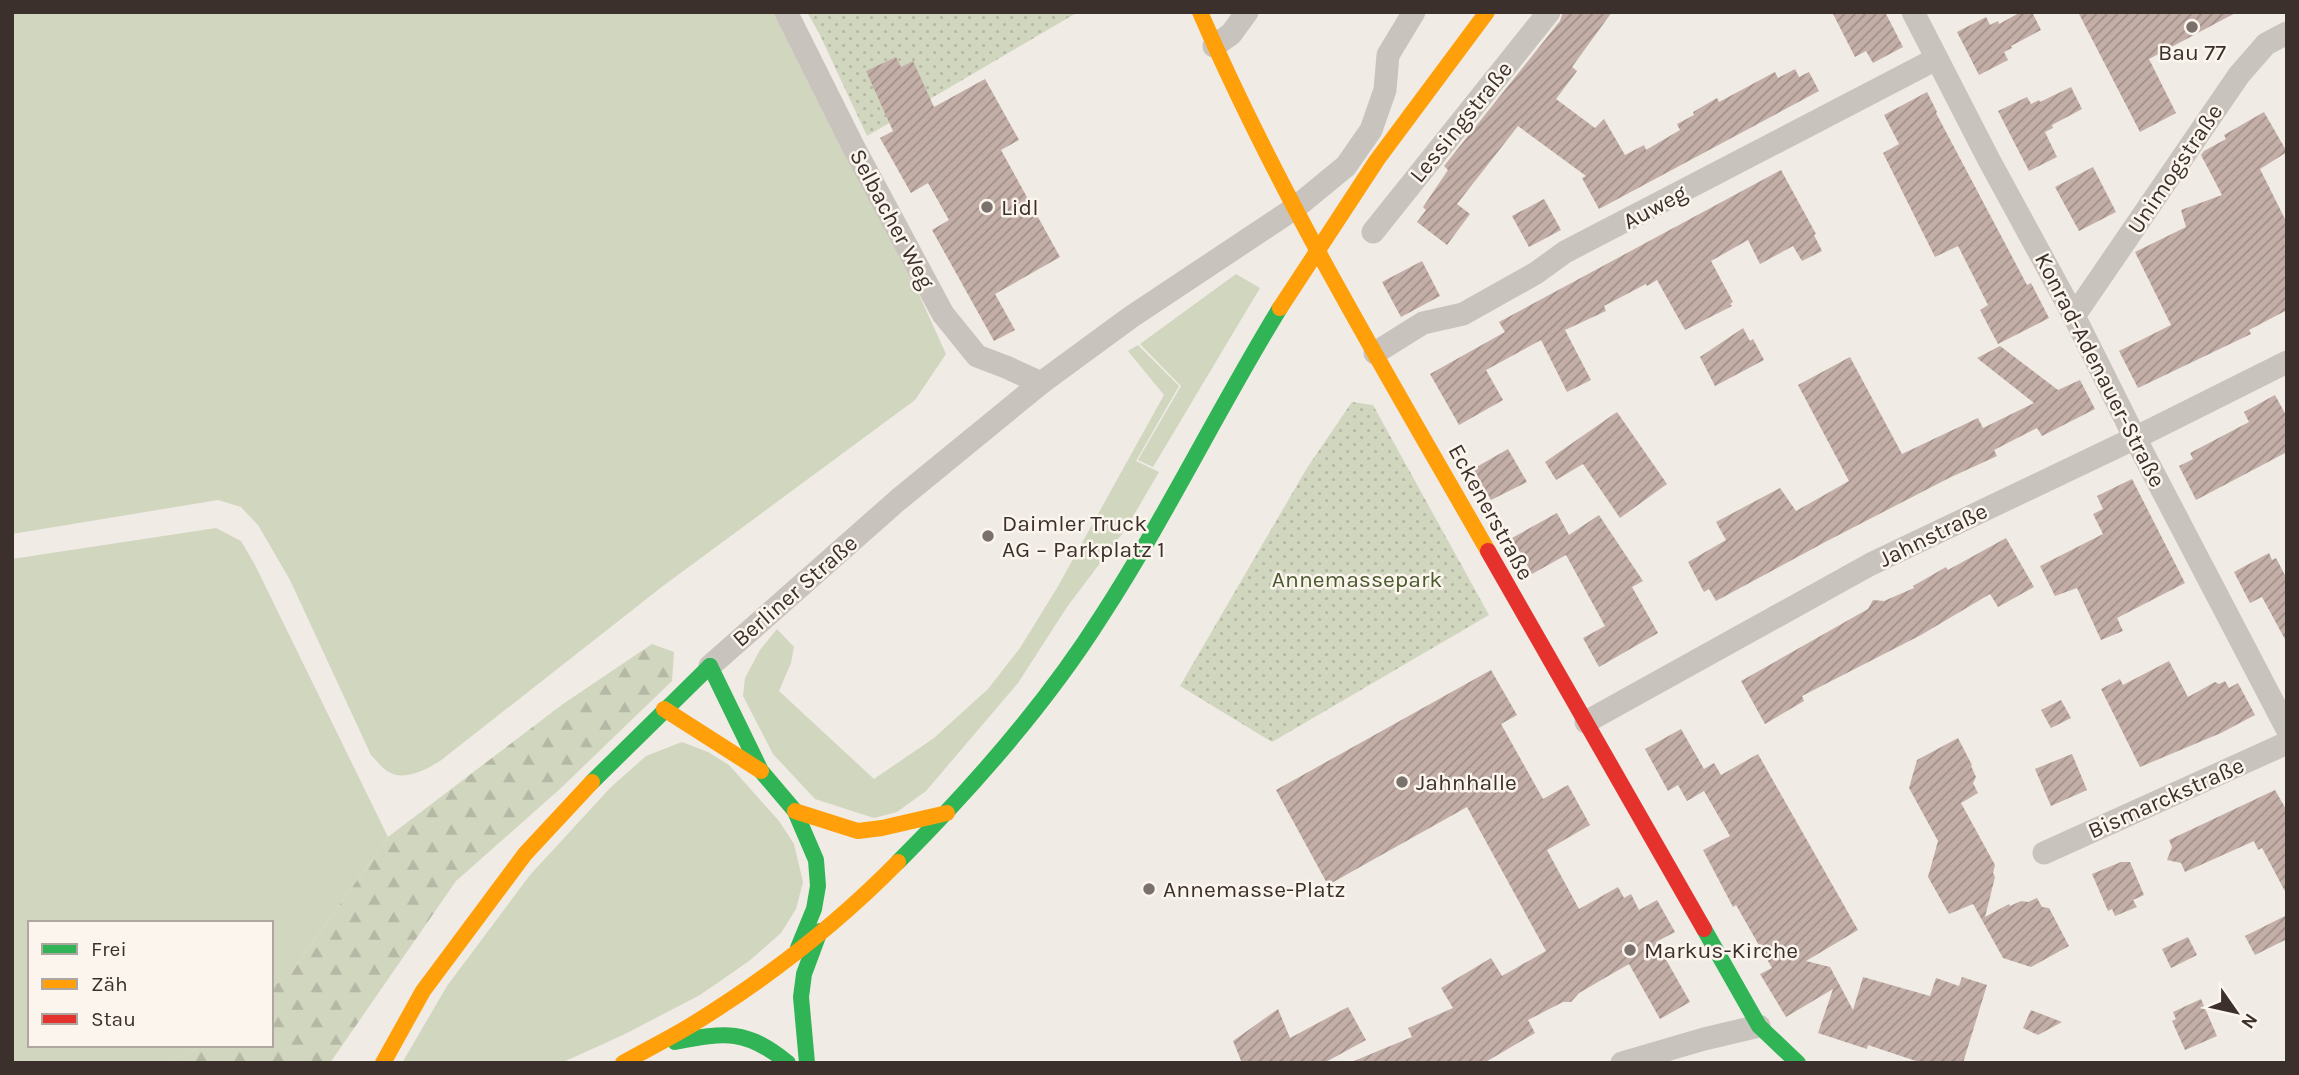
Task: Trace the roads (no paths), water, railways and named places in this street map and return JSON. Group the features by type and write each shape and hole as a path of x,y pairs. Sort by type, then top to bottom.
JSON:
{"main road":[{"name":"Eckenerstraße","path":"1200,12 1214,47 1295,208 1375,353 1759,1026 1798,1063"},
{"path":"623,1063 657,1046 717,1007 820,930 865,893 948,813 1003,752 1100,619 1277,314 1346,207 1427,90 1487,12"},
{"path":"710,666 761,771 795,811 816,860 818,886 814,909 798,948"},
{"name":"Berliner Straße","path":"383,1063 423,990 525,854 603,770 710,666"},
{"path":"664,709 761,771"},
{"path":"795,811 858,831 948,813"},
{"path":"807,1063 801,997 804,974 820,930"},
{"path":"657,1046 711,1035 743,1035 769,1047 788,1063"}],"street":[{"name":"Selbacher Weg","path":"786,12 853,146 943,314 977,356 1041,383"},
{"path":"1214,47 1231,34 1247,12"},
{"path":"1295,208 1346,166 1371,130 1385,90 1388,55 1414,12"},
{"name":"Lessingstraße","path":"1373,232 1549,12"},
{"name":"Konrad-Adenauer-Straße","path":"1913,12 2074,316 2134,438 2287,729"},
{"name":"Unimogstraße","path":"2074,316 2239,75 2266,44 2287,33"},
{"name":"Auweg","path":"1375,353 1423,323 1462,314 1536,273 1565,252 1936,59"},
{"name":"Berliner Straße","path":"710,666 888,509 1041,383 1131,317 1295,208"},
{"name":"Jahnstraße","path":"1586,722 1871,564 2287,362"},
{"name":"Bismarckstraße","path":"2044,853 2287,743"},
{"path":"1622,1063 1759,1026"}],"place":[{"name":"Bau 77","path":"2192,27"},
{"name":"Lidl","path":"987,207"},
{"name":"Daimler Truck AG − Parkplatz 1","path":"988,536"},
{"name":"Jahnhalle","path":"1402,782"},
{"name":"Annemasse-Platz","path":"1149,889"},
{"name":"Markus-Kirche","path":"1630,950"}],"park label":[{"name":"Annemassepark","path":"1357,579"}]}
